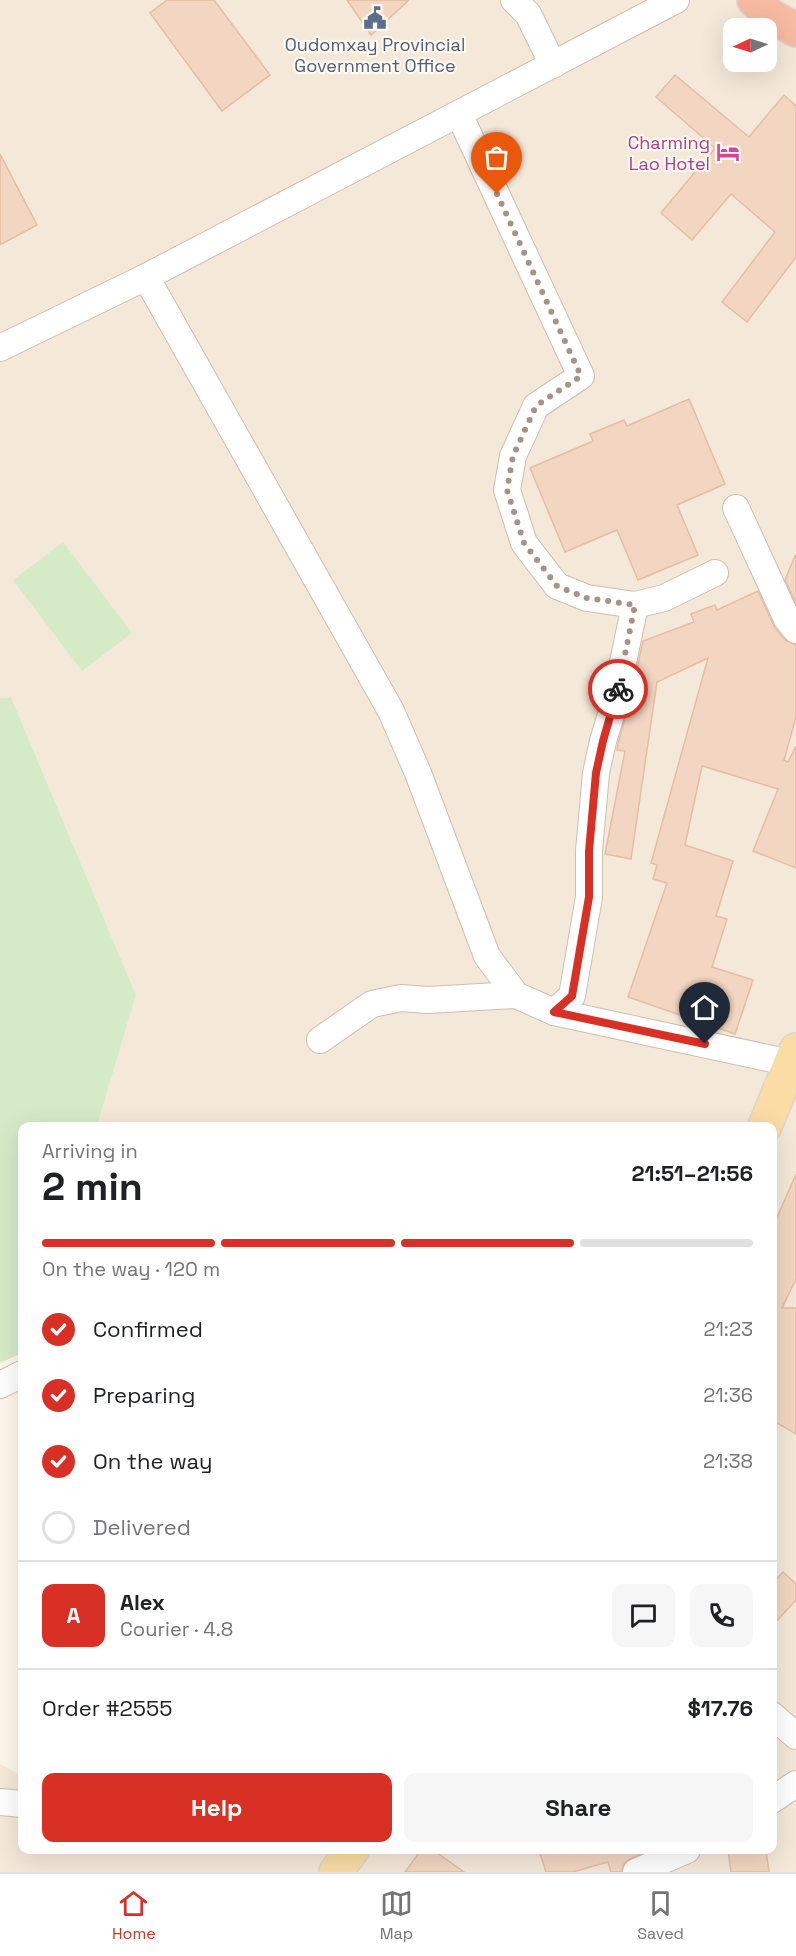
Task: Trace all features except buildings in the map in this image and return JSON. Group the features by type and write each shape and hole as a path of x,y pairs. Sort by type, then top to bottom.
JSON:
{"highway":[{"path":"754,0 771,16 796,30"}],"main road":[{"path":"767,1122 794,1056"},
{"path":"336,1872 349,1854"}],"street":[{"path":"514,0 528,14 553,65"},
{"path":"0,348 146,277 676,0"},
{"path":"459,114 581,376 536,406 513,456 507,490 524,543 557,586 587,598 635,605 664,598 715,573"},
{"path":"146,277 391,711 418,772 487,956 516,995"},
{"path":"736,508 787,619 796,630"},
{"path":"554,1012 572,996 589,897 589,851 596,773 614,705 635,605"},
{"path":"320,1040 372,1004 401,998 429,1000 516,995 554,1012 794,1056"},
{"path":"0,1385 18,1376"},
{"path":"777,1719 796,1736"},
{"path":"777,1797 796,1784"},
{"path":"0,1802 18,1804"},
{"path":"636,1872 678,1854"}],"shaded area":[{"path":"0,0 796,0 796,1872 0,1872 0,1764 18,1774 18,1854 777,1854 777,1122 98,1122 136,995 11,697 0,698"}],"green space":[{"path":"63,542 132,633 82,671 13,580"},
{"path":"11,697 136,995 98,1122 18,1122 18,1355 0,1363 0,698"}],"way so far":[{"path":"497,194 581,376 536,406 513,456 507,490 524,543 557,586 587,598 635,605 618,689"}],"place":[{"name":"Oudomxay Provincial Government Office","path":"375,18"},
{"name":"Charming Lao Hotel","path":"728,152"}],"route":[{"path":"618,689 596,773 589,851 589,897 572,996 554,1012 705,1044"}]}
